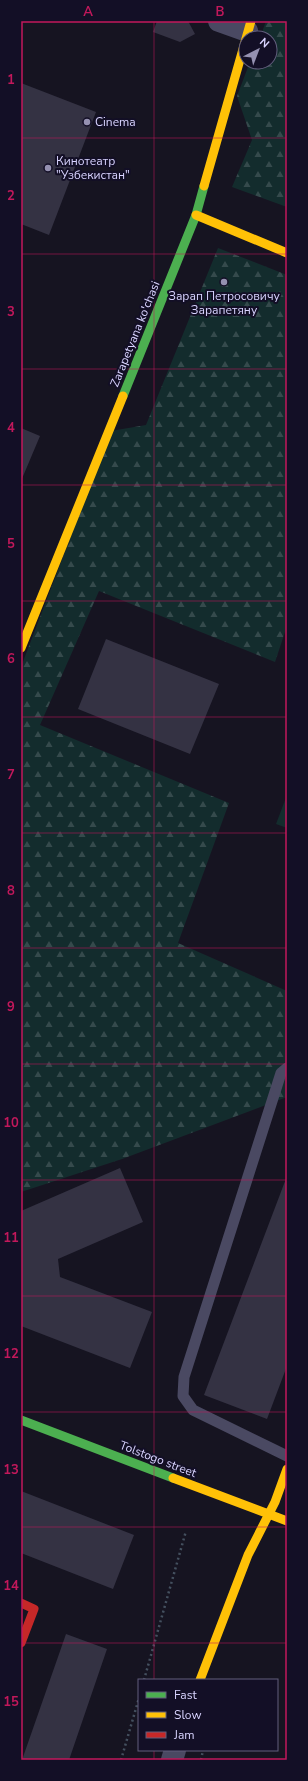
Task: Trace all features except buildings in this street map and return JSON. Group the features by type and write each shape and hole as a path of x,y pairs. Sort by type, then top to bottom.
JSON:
{"street":[{"path":"219,21 249,26"},
{"name":"Zarapetyana ko'chasi","path":"21,648 196,214 249,26"},
{"path":"196,214 287,252"},
{"name":"Tolstogo street","path":"21,1420 287,1521"},
{"path":"200,1679 249,1554 269,1514 284,1480 287,1469"},
{"path":"21,1603 34,1609 21,1643"}],"lane":[{"path":"287,1068 281,1073 184,1377 183,1396 193,1410 287,1456"}],"path":[{"path":"144,1679 186,1531"},
{"path":"121,1760 138,1701"}],"green space":[{"path":"266,21 287,21 287,207 232,187 252,140 237,96 247,70 278,70 278,30 263,30"},
{"path":"218,248 287,275 287,626 275,662 99,591 40,725 229,803 178,943 287,991 287,1097 122,1159 21,1192 21,667 111,431 146,425"},
{"path":"287,795 287,828 276,824"}],"traffic: fast":[{"path":"123,396 196,215 204,186"},
{"path":"21,1420 173,1478"}],"traffic: slow":[{"path":"204,186 251,21"},
{"path":"196,215 287,253"},
{"path":"21,648 123,396"},
{"path":"200,1679 248,1555 275,1502 287,1469"},
{"path":"173,1478 287,1521"}],"traffic: jam":[{"path":"21,1603 34,1609 21,1643"}],"place":[{"name":"Cinema","path":"87,122"},
{"name":"Кинотеатр \"Узбекистан\"","path":"48,168"},
{"name":"Зарап Петросовичу Зарапетяну","path":"224,282"}]}
